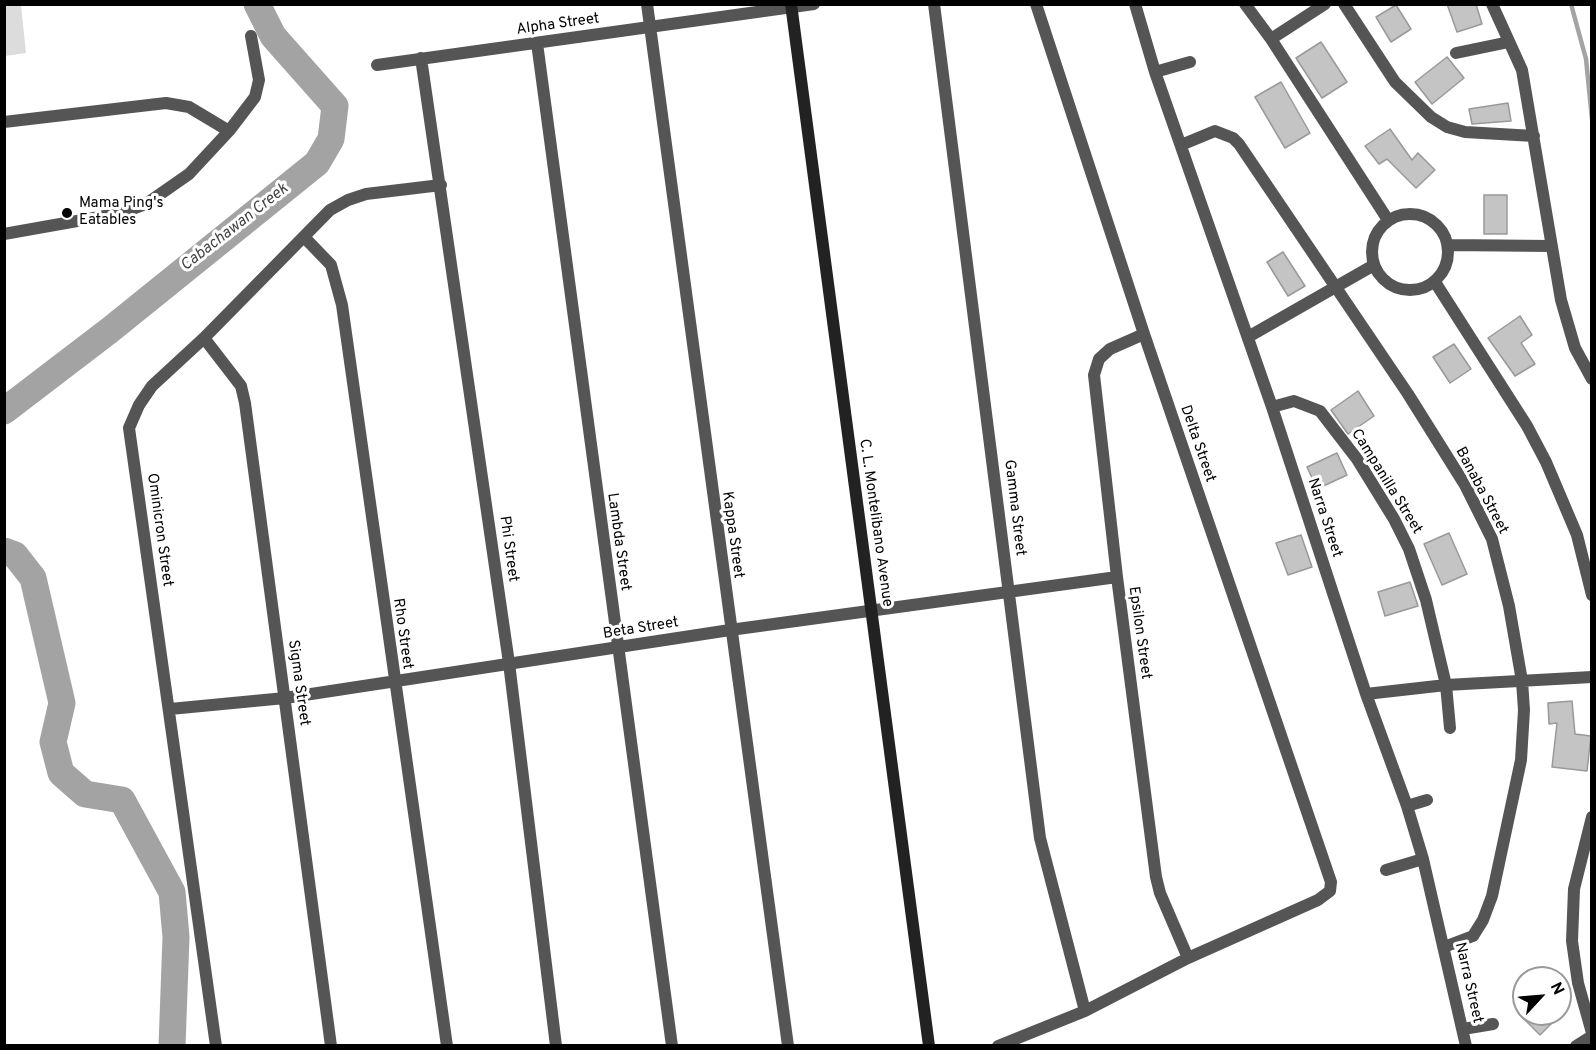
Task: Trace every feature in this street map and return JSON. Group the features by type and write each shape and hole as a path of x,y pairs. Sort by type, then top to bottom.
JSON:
{"street":[{"name":"Kappa Street","path":"647,4 788,1046"},
{"name":"Alpha Street","path":"377,65 814,4"},
{"name":"Gamma Street","path":"934,4 1040,838 1085,1011"},
{"name":"Delta Street","path":"1036,4 1144,334 1330,872 1330,891 1318,900 1188,958"},
{"name":"Narra Street","path":"1135,4 1155,72 1272,407 1366,694 1407,806 1423,859 1466,1046"},
{"path":"1245,4 1271,39 1388,220"},
{"path":"1271,39 1325,4"},
{"path":"1344,4 1395,82 1431,117 1447,127 1465,132 1534,136"},
{"path":"1492,4 1522,70 1551,246 1567,323 1575,348 1592,379"},
{"name":"C. L. Montelibano Avenue","path":"791,6 929,1046"},
{"path":"4,234 122,213 146,204 189,174 229,131 258,90 251,36"},
{"path":"1456,53 1509,42"},
{"name":"Lambda Street","path":"537,43 672,1046"},
{"name":"Phi Street","path":"421,58 509,663 556,1046"},
{"path":"1155,72 1190,62"},
{"path":"4,122 166,103 189,107 229,131"},
{"name":"Banaba Street","path":"1181,145 1215,131 1233,138 1408,394 1465,485 1491,539 1509,606 1522,681 1524,710 1521,760 1492,896 1473,936 1444,947"},
{"name":"Ominicron Street","path":"216,1046 129,428 139,405 152,386 204,338 305,238 330,210 348,200 366,194 441,185"},
{"path":"1408,213 1421,215 1433,221 1442,231 1448,244 1445,269 1435,282 1424,289 1401,290 1389,284 1374,266 1373,243 1378,230 1388,220 1408,213"},
{"name":"Rho Street","path":"305,238 331,266 342,304 393,679 447,1046"},
{"path":"1448,244 1551,246"},
{"path":"1248,337 1334,286 1374,266"},
{"path":"1435,282 1527,426 1546,462 1577,535 1592,595"},
{"name":"Epsilon Street","path":"1144,334 1110,349 1099,359 1094,375 1117,577 1156,877 1160,893 1188,958"},
{"name":"Sigma Street","path":"204,338 237,379 245,403 331,1046"},
{"name":"Campanilla Street","path":"1272,407 1294,401 1320,411 1357,459 1409,549 1426,600 1446,685 1450,728"},
{"name":"Beta Street","path":"170,709 285,698 393,679 872,610 1010,594 1117,577"},
{"path":"1366,694 1446,685 1592,676"},
{"path":"1407,806 1427,800"},
{"path":"1576,1046 1592,1034 1578,983 1572,941 1574,889 1592,817"},
{"path":"1386,870 1423,859"},
{"path":"998,1046 1085,1011 1188,958"},
{"path":"1463,1029 1493,1024"}],"shaded area":[{"path":"4,5 21,5 26,53 5,56"}],"building":[{"path":"1447,4 1476,4 1482,24 1457,32"},
{"path":"1396,5 1411,29 1391,42 1376,17"},
{"path":"1321,42 1347,82 1322,98 1296,58"},
{"path":"1447,57 1464,78 1432,104 1415,82"},
{"path":"1281,82 1310,133 1285,148 1255,97"},
{"path":"1508,103 1511,121 1472,124 1469,109"},
{"path":"1390,129 1412,160 1418,153 1435,170 1416,188 1387,159 1379,164 1365,146"},
{"path":"1484,195 1507,195 1507,234 1484,234"},
{"path":"1283,252 1305,286 1288,296 1267,262"},
{"path":"1520,316 1532,335 1521,343 1535,364 1515,376 1488,338"},
{"path":"1454,344 1471,369 1450,383 1433,357"},
{"path":"1358,391 1374,416 1348,434 1331,410"},
{"path":"1337,453 1347,475 1317,489 1307,467"},
{"path":"1449,533 1467,574 1442,585 1424,544"},
{"path":"1301,535 1312,567 1288,575 1276,543"},
{"path":"1410,582 1418,606 1385,616 1378,592"},
{"path":"1572,701 1575,734 1591,736 1587,771 1552,767 1557,723 1549,724 1548,703"},
{"path":"1531,1026 1549,1026 1540,1035"}],"waterway":[{"name":"Cabachawan Creek","path":"4,411 110,330 317,163 331,139 335,106 273,36 257,4"},
{"path":"1571,4 1586,59 1592,119"},
{"name":"Cabachawan Creek","path":"4,551 15,555 33,578 62,703 53,742 61,773 85,794 122,800 172,892 176,937 172,1046"}],"place":[{"name":"Mama Ping's Eatables","path":"67,213"}]}
